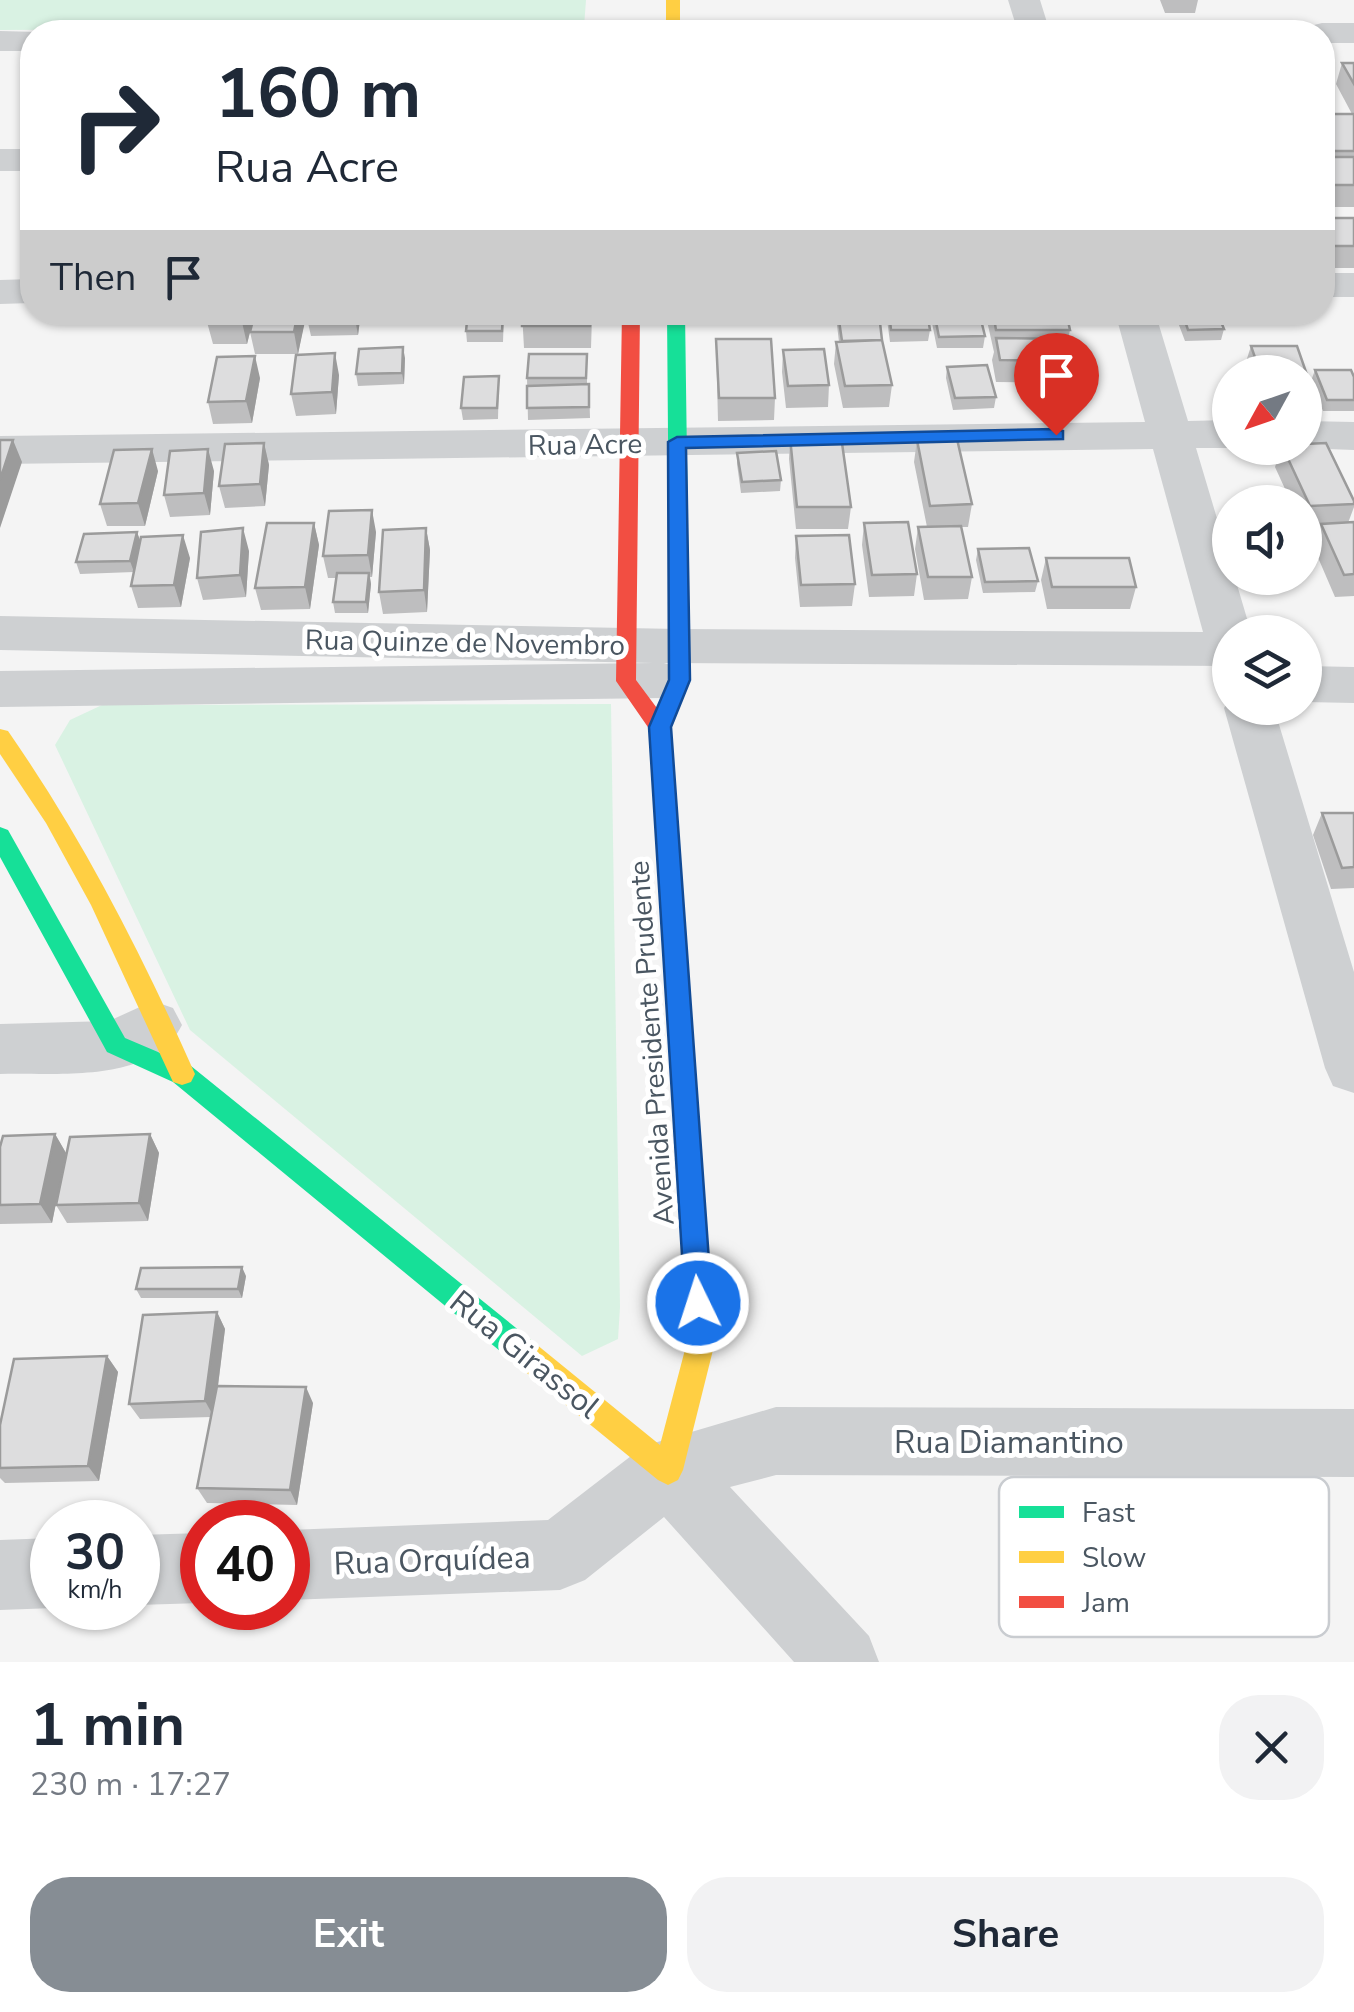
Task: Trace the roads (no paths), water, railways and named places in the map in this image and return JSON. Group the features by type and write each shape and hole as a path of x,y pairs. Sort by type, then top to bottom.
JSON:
{"street":[{"path":"631,325 626,663 660,727"},
{"name":"Avenida Presidente Prudente","path":"668,1470 701,1342 660,727 679,663 676,325"},
{"path":"1139,325 1222,615"},
{"name":"Rua Acre","path":"0,450 1212,434"},
{"path":"1322,435 1354,436"},
{"name":"Rua Quinze de Novembro","path":"0,633 626,663"},
{"name":"Rua Quinze de Novembro","path":"0,689 626,663 1212,646"},
{"path":"1322,649 1354,650"},
{"name":"Rua Quinze de Novembro","path":"679,663 1212,683"},
{"path":"1322,684 1354,685"},
{"path":"1254,725 1354,1068"},
{"name":"Rua Girassol","path":"0,737 59,822 138,1033 182,1074"},
{"name":"Rua Girassol","path":"0,836 138,1033 182,1074 668,1470 843,1662"},
{"path":"0,1048 138,1033"},
{"name":"Rua Diamantino","path":"668,1470 776,1441 1354,1443"},
{"name":"Rua Orquídea","path":"310,1564 560,1555 668,1470"},
{"path":"0,1576 30,1575"}]}
